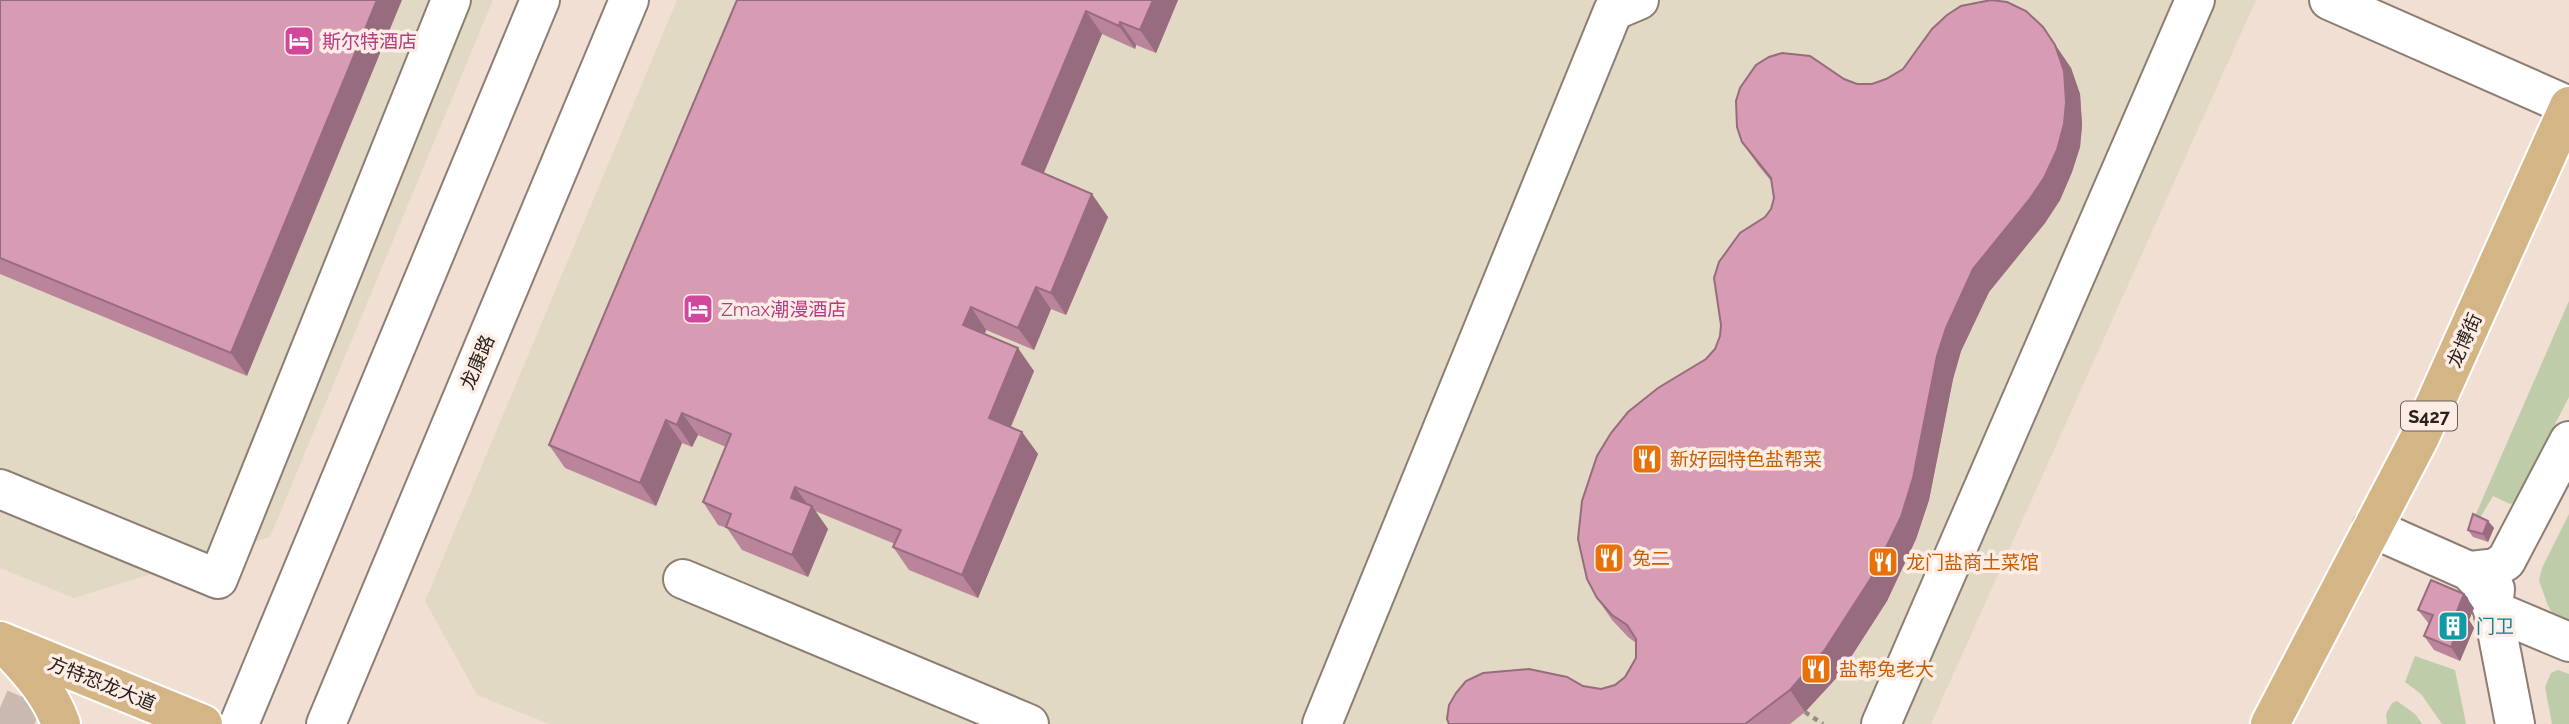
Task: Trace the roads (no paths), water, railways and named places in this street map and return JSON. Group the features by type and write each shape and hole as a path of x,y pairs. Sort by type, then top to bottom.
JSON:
{"main road":[{"name":"龙博街","path":"2269,722 2420,436 2569,106"},
{"path":"1,642 45,691 61,724"},
{"name":"方特恐龙大道","path":"1,642 203,724"}],"street":[{"path":"0,489 218,579 451,0"},
{"path":"239,724 540,0"},
{"name":"龙康路","path":"326,724 629,0"},
{"path":"1322,724 1613,11 1639,0"},
{"path":"1881,724 2195,0"},
{"path":"2329,0 2569,106"},
{"path":"2493,610 2497,582 2506,561 2569,441"},
{"path":"2372,528 2469,572 2484,587 2493,610 2515,724"},
{"path":"2469,572 2495,568 2506,561"},
{"path":"684,579 1029,724"},
{"path":"2493,610 2569,642"}],"tunnel":[{"path":"0,708 38,724"}],"place":[{"name":"斯尔特酒店","path":"299,41"},
{"name":"Zmax潮漫酒店","path":"698,309"},
{"name":"新好园特色盐帮菜","path":"1647,459"},
{"name":"兔二","path":"1609,558"},
{"name":"龙门盐商土菜馆","path":"1883,562"},
{"name":"门卫","path":"2453,626"},
{"name":"盐帮兔老大","path":"1816,669"}]}
